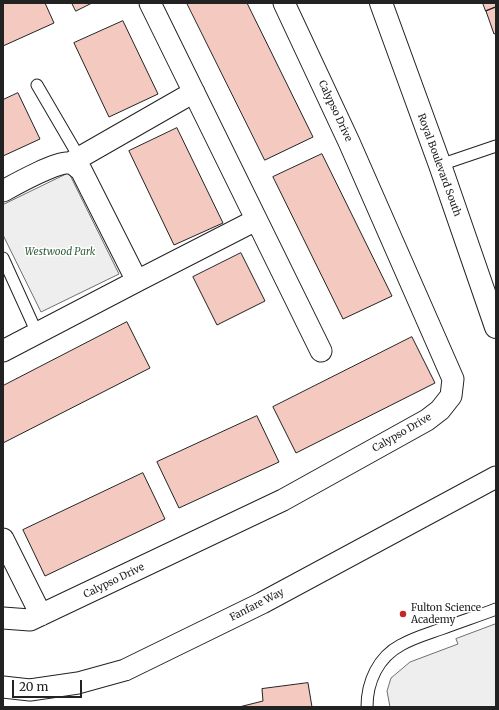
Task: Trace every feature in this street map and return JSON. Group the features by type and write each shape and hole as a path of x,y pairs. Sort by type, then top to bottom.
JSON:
{"street":[{"path":"150,3 320,351"},
{"name":"Calypso Drive","path":"3,618 30,620 283,500 427,420 440,410 451,396 453,379 349,142 284,3"},
{"name":"Royal Boulevard South","path":"381,3 440,165 496,327"},
{"path":"3,191 40,172 61,163 74,160 194,92"},
{"path":"74,160 137,281"},
{"path":"3,351 256,220"},
{"name":"Fanfare Way","path":"3,687 30,690 78,683 125,670 262,603 496,477"},
{"path":"3,539 41,615"}],"lane":[{"path":"37,85 74,160"},
{"path":"440,165 496,146"},
{"path":"3,258 37,333"},
{"path":"367,707 369,690 375,671 386,656 399,646 416,638 496,609"}],"green space":[{"name":"Westwood Park","path":"69,173 119,274 41,312 3,235 3,205"},
{"path":"496,624 496,707 390,707 387,691 391,678 410,662 458,644 456,639"}],"building":[{"path":"3,3 45,3 54,23 3,46"},
{"path":"72,3 92,3 76,11"},
{"path":"187,3 247,3 313,137 265,160"},
{"path":"483,3 496,3 496,7 486,11"},
{"path":"496,7 496,33 494,34 486,11"},
{"path":"123,21 158,94 109,117 74,43"},
{"path":"18,93 40,139 3,156 3,100"},
{"path":"177,128 223,223 174,245 129,151"},
{"path":"322,154 392,296 343,319 273,177"},
{"path":"241,253 265,301 217,325 193,277"},
{"path":"127,322 150,368 3,443 3,386"},
{"path":"412,337 435,383 296,453 273,407"},
{"path":"257,416 279,462 179,508 157,462"},
{"path":"143,473 165,519 45,576 23,530"},
{"path":"308,683 312,707 239,707 263,701 262,689"}],"place":[{"name":"Fulton Science Academy","path":"403,614"}]}
